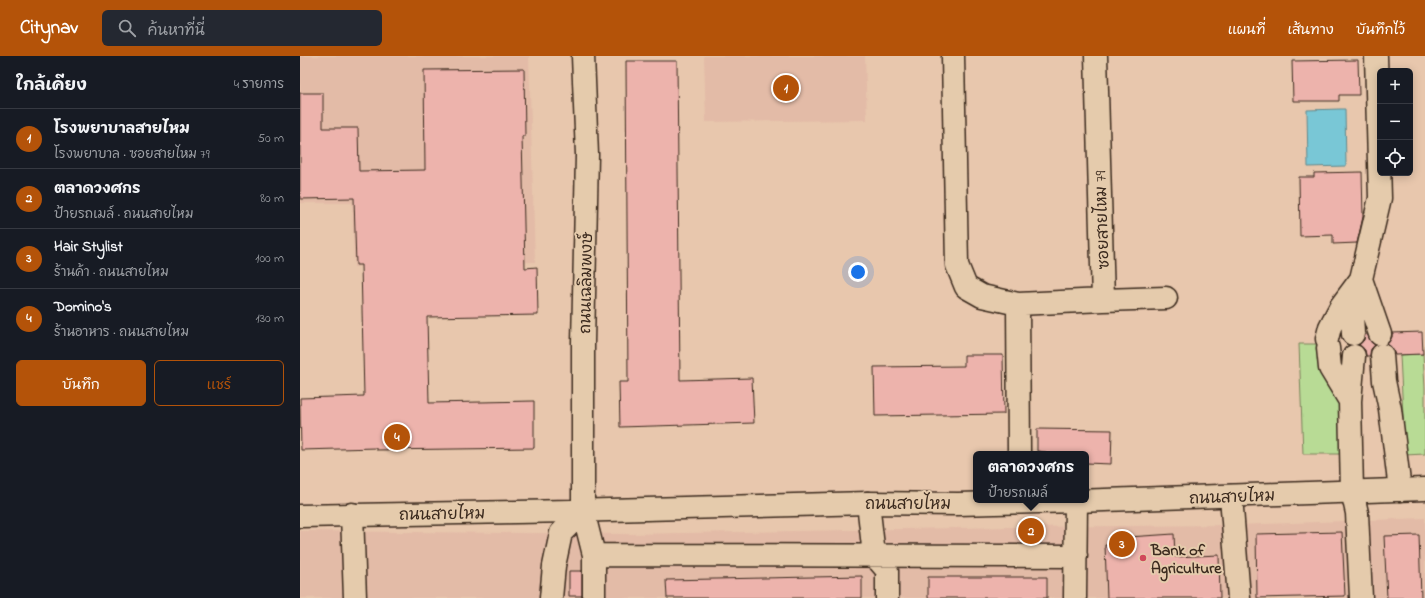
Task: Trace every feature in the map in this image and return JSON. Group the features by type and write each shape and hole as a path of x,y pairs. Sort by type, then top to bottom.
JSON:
{"main road":[{"name":"ถนนเฉลิมพงษ์","path":"583,56 587,155 583,343 583,511 594,555 594,598"},
{"path":"953,56 957,265 966,287 982,296 1018,304 1166,298"},
{"name":"ซอยสายไหม 79","path":"1096,56 1103,300"},
{"path":"1353,334 1356,286 1380,198 1376,56"},
{"path":"1356,286 1380,334"},
{"path":"1350,401 1330,368 1327,344 1330,327 1341,306 1356,286"},
{"path":"1018,304 1019,451"},
{"path":"1382,355 1384,381 1390,409 1400,490"},
{"path":"1354,356 1350,401 1352,491 1357,513 1362,598"},
{"name":"ถนนสายไหม","path":"1089,501 1425,489"},
{"path":"1231,496 1239,598"},
{"name":"ถนนสายไหม","path":"300,516 583,511 868,503 979,503"},
{"path":"868,503 874,555 887,570 887,598"},
{"path":"1076,503 1076,598"},
{"path":"552,598 554,566 560,533 583,511"},
{"path":"352,514 355,598"},
{"path":"594,555 1076,556"}],"shaded area":[{"path":"300,56 529,56 535,262 354,267 352,203 300,203"},
{"path":"704,56 865,56 867,120 706,122"},
{"path":"1425,518 1425,598 300,598 300,531 630,534 1008,527 1236,525"}],"green space":[{"path":"1299,344 1317,344 1337,398 1340,411 1340,454 1303,454"},
{"path":"1423,354 1425,388 1425,454 1405,455 1400,355"}],"water":[{"path":"1345,109 1346,166 1308,167 1307,110"}],"building":[{"path":"1358,60 1359,95 1339,95 1339,101 1293,101 1292,61"},
{"path":"626,61 677,61 680,380 752,378 754,423 620,427 619,382 628,382"},
{"path":"524,69 525,136 522,136 525,268 537,267 538,315 427,317 429,403 534,401 534,448 376,450 376,448 301,450 300,398 364,396 361,265 356,265 354,198 300,199 300,93 323,93 323,128 358,128 359,171 425,170 424,70"},
{"path":"1362,172 1363,217 1357,243 1333,244 1333,235 1300,236 1299,177 1314,177 1314,173"},
{"path":"1422,332 1423,354 1395,355 1392,348 1387,344 1392,337 1392,333"},
{"path":"1365,334 1367,334 1372,343 1375,345 1371,349 1370,356 1366,356 1365,350 1359,345 1364,340"},
{"path":"964,355 1003,355 1004,414 875,416 874,367 964,366"},
{"path":"1037,429 1112,430 1111,464 1089,463 1089,451 1037,451"},
{"path":"1342,532 1345,596 1257,598 1256,534"},
{"path":"1174,534 1175,557 1219,555 1220,598 1107,598 1105,545 1113,545 1113,538"},
{"path":"1419,535 1421,598 1387,598 1384,536"},
{"path":"569,571 582,571 582,596 569,596"},
{"path":"862,576 862,598 667,598 666,580"},
{"path":"928,577 1047,577 1047,598 928,598"}],"place":[{"name":"โรงพยาบาลสายไหม","path":"786,88"},
{"name":"Domino's","path":"397,437"},
{"name":"ตลาดวงศกร","path":"1031,531"},
{"name":"Hair Stylist","path":"1122,544"},
{"name":"Bank of Agriculture","path":"1143,558"}]}
